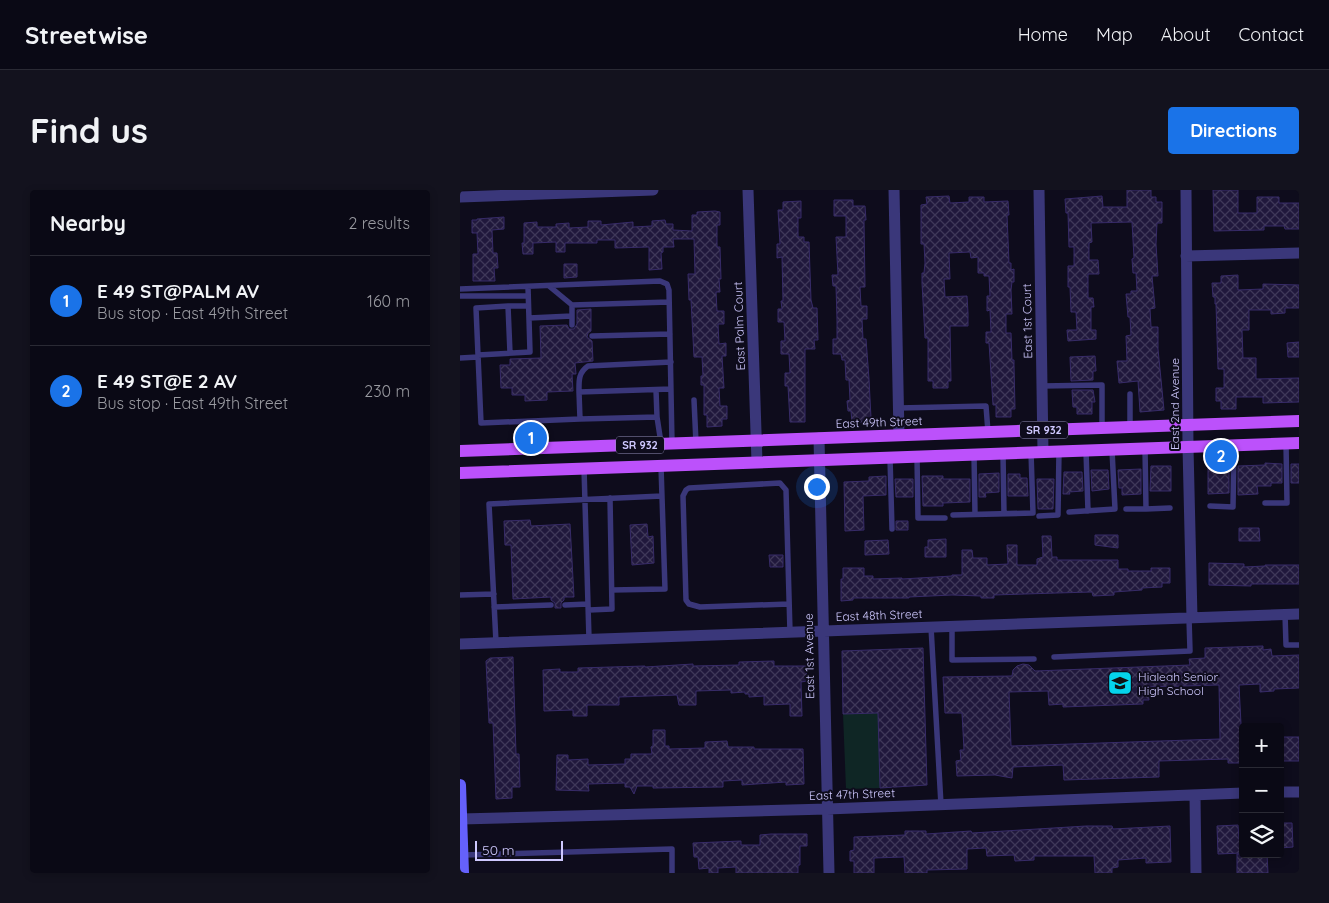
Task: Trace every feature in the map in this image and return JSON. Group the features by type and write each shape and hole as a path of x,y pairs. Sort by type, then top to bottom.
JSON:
{"main road":[{"name":"East 49th Street","path":"460,451 1299,421"},
{"name":"SR 932","path":"460,472 1293,443"},
{"path":"460,785 463,873"}],"street":[{"path":"460,197 653,190"},
{"name":"East Palm Court","path":"748,190 757,462"},
{"path":"894,190 899,435"},
{"name":"East 1st Court","path":"1037,452 1043,430 1039,190"},
{"name":"East 2nd Avenue","path":"1186,190 1191,618"},
{"path":"1186,256 1299,253"},
{"name":"East 1st Avenue","path":"819,438 826,809 829,873"},
{"name":"East 48th Street","path":"460,644 1299,614"},
{"path":"1284,792 1299,792"},
{"name":"East 47th Street","path":"461,819 826,809 1239,793"},
{"path":"1195,795 1196,873"}],"lane":[{"path":"460,289 660,281 667,284 669,290 671,362 667,444"},
{"path":"549,286 572,305 669,302"},
{"path":"460,358 530,352 528,287"},
{"path":"460,296 528,296"},
{"path":"572,305 572,325"},
{"path":"508,306 510,353"},
{"path":"528,306 476,308 481,423 657,417"},
{"path":"529,318 572,316"},
{"path":"592,336 670,334"},
{"path":"580,419 578,378 583,369 588,366 671,362"},
{"path":"1042,386 1102,385 1102,428"},
{"path":"579,392 671,389"},
{"path":"656,390 657,417 667,444"},
{"path":"1130,394 1130,427"},
{"path":"694,400 696,443"},
{"path":"898,408 986,406 988,432"},
{"path":"1264,503 1287,502 1293,443"},
{"path":"1210,506 1233,507 1234,446"},
{"path":"1145,448 1146,509"},
{"path":"1069,512 1115,509 1112,450"},
{"path":"1038,516 1058,515 1059,451"},
{"path":"1086,451 1088,511"},
{"path":"954,515 1033,513 1037,452"},
{"path":"974,454 975,514"},
{"path":"1003,454 1004,514"},
{"path":"917,457 918,518 945,518"},
{"path":"890,458 892,529"},
{"path":"612,590 665,589 661,466"},
{"path":"584,468 588,607 594,639"},
{"path":"789,604 700,607 689,604 686,600 683,496 686,490 689,488 780,484 786,490 790,632"},
{"path":"496,642 489,504 662,496"},
{"path":"565,605 612,609 610,498"},
{"path":"1126,509 1170,508"},
{"path":"460,594 494,594"},
{"path":"494,607 551,606"},
{"path":"1286,614 1286,645 1299,645"},
{"path":"1054,657 1190,651 1191,618"},
{"path":"952,626 952,660 1034,659"},
{"path":"931,627 941,805"},
{"path":"463,855 672,849 672,873"}],"green space":[{"path":"878,713 880,788 846,789 843,714"}],"building":[{"path":"1127,190 1151,190 1151,197 1156,197 1156,202 1162,202 1162,223 1157,223 1158,276 1152,276 1155,308 1150,309 1151,327 1158,327 1158,349 1164,410 1140,412 1138,381 1119,383 1117,361 1127,361 1126,336 1131,335 1126,294 1131,294 1131,291 1137,291 1136,273 1133,273 1132,222 1091,223 1092,242 1089,243 1089,260 1098,260 1099,274 1088,274 1088,298 1093,298 1094,307 1091,307 1091,330 1096,330 1096,339 1068,341 1067,330 1077,330 1076,312 1071,312 1070,287 1068,287 1068,266 1074,266 1074,247 1069,247 1068,213 1066,213 1065,199 1102,196 1103,207 1127,207"},
{"path":"1213,190 1238,190 1238,213 1257,213 1257,197 1279,197 1279,203 1299,203 1299,229 1285,229 1284,226 1264,226 1264,230 1214,231"},
{"path":"949,196 950,203 969,202 969,197 984,197 984,202 1008,201 1009,263 1011,263 1011,270 1014,269 1014,282 1012,282 1011,290 1012,314 1006,314 1006,333 1011,333 1012,360 1014,360 1015,409 1011,409 1011,417 996,417 996,405 993,405 989,343 986,343 986,332 991,332 990,310 987,311 987,296 990,296 989,276 984,276 984,273 978,273 978,257 971,258 970,252 949,253 950,279 944,279 945,297 967,296 968,326 950,326 951,381 948,381 948,388 933,388 933,381 928,381 928,338 925,338 922,283 925,263 924,244 921,244 921,205 927,204 926,197"},
{"path":"834,200 853,200 853,206 865,206 865,287 860,287 861,306 867,306 867,319 862,319 863,339 866,339 871,418 867,418 867,422 852,423 851,411 848,411 847,401 850,400 849,380 846,380 845,360 842,360 841,354 833,354 833,339 837,339 836,286 833,286 832,275 838,275 836,237 846,237 846,216 834,216"},
{"path":"801,201 801,218 798,218 798,237 804,237 804,242 809,242 811,300 813,308 817,308 818,340 814,340 815,349 805,349 805,422 790,422 788,386 785,386 785,373 790,373 789,354 781,354 781,341 785,341 784,322 778,322 778,309 782,309 781,301 783,301 782,257 777,258 777,244 780,244 778,210 783,210 783,202"},
{"path":"697,212 720,212 720,225 717,225 717,247 720,247 721,279 719,279 720,292 716,292 717,311 724,311 724,324 718,324 719,344 726,343 726,356 722,356 724,388 719,388 720,406 727,406 727,419 722,419 722,426 707,427 707,415 704,415 704,385 701,385 701,376 703,376 702,357 694,357 691,300 689,300 688,274 695,274 694,239 673,239 674,247 663,247 663,252 661,253 662,269 649,270 649,247 615,248 615,240 597,240 597,243 565,243 565,252 556,252 556,242 533,243 533,254 523,254 522,243 524,243 524,223 537,222 537,227 556,227 556,224 569,223 569,228 588,227 588,221 601,221 601,225 633,222 633,227 652,226 652,221 665,220 666,224 673,224 673,230 692,231 692,215 697,215"},
{"path":"504,217 504,229 492,230 493,253 497,253 498,268 494,268 495,281 473,281 473,254 478,254 477,233 472,233 472,220"},
{"path":"564,264 577,264 577,277 564,278"},
{"path":"1238,275 1238,290 1263,289 1263,284 1299,285 1299,308 1285,308 1285,313 1271,314 1271,310 1249,310 1249,330 1242,330 1243,358 1256,358 1256,379 1299,378 1299,402 1263,403 1263,397 1236,397 1236,409 1221,409 1221,401 1216,401 1216,388 1224,388 1224,369 1218,369 1216,304 1215,297 1213,297 1212,283 1221,283 1221,276"},
{"path":"591,309 591,331 587,337 592,341 593,361 575,363 576,374 572,374 573,391 547,392 547,400 525,401 525,395 512,395 512,388 501,388 500,365 510,365 510,359 541,358 540,326 567,325 569,329 574,329 577,324 577,310"},
{"path":"1299,342 1299,357 1288,357 1287,343"},
{"path":"1095,356 1096,371 1093,371 1093,380 1071,381 1070,357"},
{"path":"1072,390 1093,390 1095,402 1092,402 1092,414 1077,414 1077,407 1073,407"},
{"path":"1217,458 1217,466 1229,466 1229,493 1208,494 1208,466"},
{"path":"1265,463 1282,464 1282,483 1271,483 1271,486 1257,486 1258,494 1238,495 1238,466 1265,465"},
{"path":"1291,464 1299,464 1299,483 1291,483"},
{"path":"1151,466 1171,466 1171,491 1150,491"},
{"path":"1141,469 1141,494 1122,495 1122,488 1119,488 1118,470"},
{"path":"1091,470 1108,470 1109,489 1092,491"},
{"path":"1064,472 1082,472 1083,491 1063,494"},
{"path":"999,473 999,492 985,493 986,497 979,497 979,474"},
{"path":"1008,474 1020,474 1020,478 1027,478 1028,496 1008,496"},
{"path":"886,476 886,495 863,496 864,530 845,531 844,482 869,481 869,477"},
{"path":"922,476 943,476 943,479 970,479 970,502 943,503 943,506 923,506"},
{"path":"895,479 913,479 913,497 896,497"},
{"path":"1037,479 1054,479 1053,509 1038,509"},
{"path":"530,520 531,526 570,524 574,597 564,597 561,608 555,608 555,603 551,600 551,597 513,599 511,545 505,545 504,521"},
{"path":"896,521 908,521 908,530 896,530"},
{"path":"647,524 648,537 653,536 654,563 632,565 630,525"},
{"path":"1239,528 1259,528 1260,541 1239,541"},
{"path":"1095,535 1118,535 1118,548 1095,545"},
{"path":"1042,536 1051,536 1052,557 1057,557 1057,560 1118,560 1118,569 1128,569 1128,571 1151,571 1151,568 1170,568 1170,583 1162,583 1162,587 1114,592 1114,595 1093,596 1092,592 994,595 994,598 981,598 981,596 952,595 909,598 853,598 853,600 841,601 843,568 864,568 864,576 873,576 873,579 962,575 962,550 972,550 973,558 987,558 987,565 1008,564 1007,545 1017,545 1017,565 1037,565 1037,559 1043,557"},
{"path":"946,539 946,557 925,557 925,547 928,547 928,540"},
{"path":"888,540 889,554 865,555 865,541"},
{"path":"769,555 783,555 783,567 770,567"},
{"path":"1209,563 1244,564 1244,567 1299,565 1299,584 1209,585"},
{"path":"1263,646 1263,650 1271,649 1272,656 1299,655 1299,688 1274,689 1274,691 1260,692 1260,684 1239,685 1241,723 1239,723 1239,763 1228,763 1228,759 1159,761 1159,777 1064,780 1063,765 1013,767 1012,778 995,775 957,776 956,761 961,760 960,750 964,750 962,713 945,713 943,677 1012,676 1013,670 1023,664 1029,665 1035,671 1190,665 1189,659 1205,658 1205,648","holes":["1219,685 1220,739 1011,746 1009,692 1048,691 1049,705 1063,704 1063,707 1143,704 1143,700 1149,700 1148,687"]},
{"path":"923,648 927,785 880,788 878,713 843,714 842,651"},
{"path":"513,657 516,754 519,754 520,787 512,787 512,798 496,799 493,723 489,723 486,661 490,658"},
{"path":"774,661 774,666 806,666 807,681 801,682 802,716 790,716 790,704 764,705 764,696 749,697 749,694 745,694 745,692 731,693 731,690 696,691 696,705 679,705 677,695 619,697 619,705 587,705 587,716 573,716 573,710 544,711 543,670 560,669 560,672 578,672 578,668 693,664 693,666 739,665 739,662"},
{"path":"653,730 665,730 665,746 669,746 669,749 705,748 705,742 727,741 728,747 803,749 804,784 786,785 786,782 742,785 742,780 723,781 723,787 653,788 653,786 637,786 634,794 630,787 625,787 625,783 588,784 589,791 556,790 557,755 568,755 568,760 588,759 588,765 625,764 625,759 631,759 631,754 652,754"},
{"path":"1284,737 1299,737 1299,761 1284,761"},
{"path":"1284,823 1292,823 1293,847 1284,848"},
{"path":"1238,825 1239,853 1218,854 1217,826"},
{"path":"1112,826 1113,829 1170,826 1171,862 1146,863 1146,858 1118,860 1118,867 1112,868 1112,873 1095,873 1094,856 1034,856 1034,860 1015,861 1014,855 987,856 986,848 967,849 967,869 927,870 927,873 905,873 904,857 874,858 874,873 854,873 854,861 850,861 850,851 854,850 854,837 905,835 905,831 926,831 926,834 971,831 972,833"},
{"path":"807,834 807,846 800,846 798,873 736,873 736,867 718,868 718,873 709,873 709,868 699,869 698,857 694,857 693,843 741,841 741,845 760,845 760,835"},
{"path":"1237,854 1239,854 1239,858 1267,858 1268,873 1237,873"}],"place":[{"name":"E 49 ST@PALM AV","path":"531,438"},
{"name":"E 49 ST@E 2 AV","path":"1221,456"},
{"name":"Hialeah Senior High School","path":"1120,683"}]}
